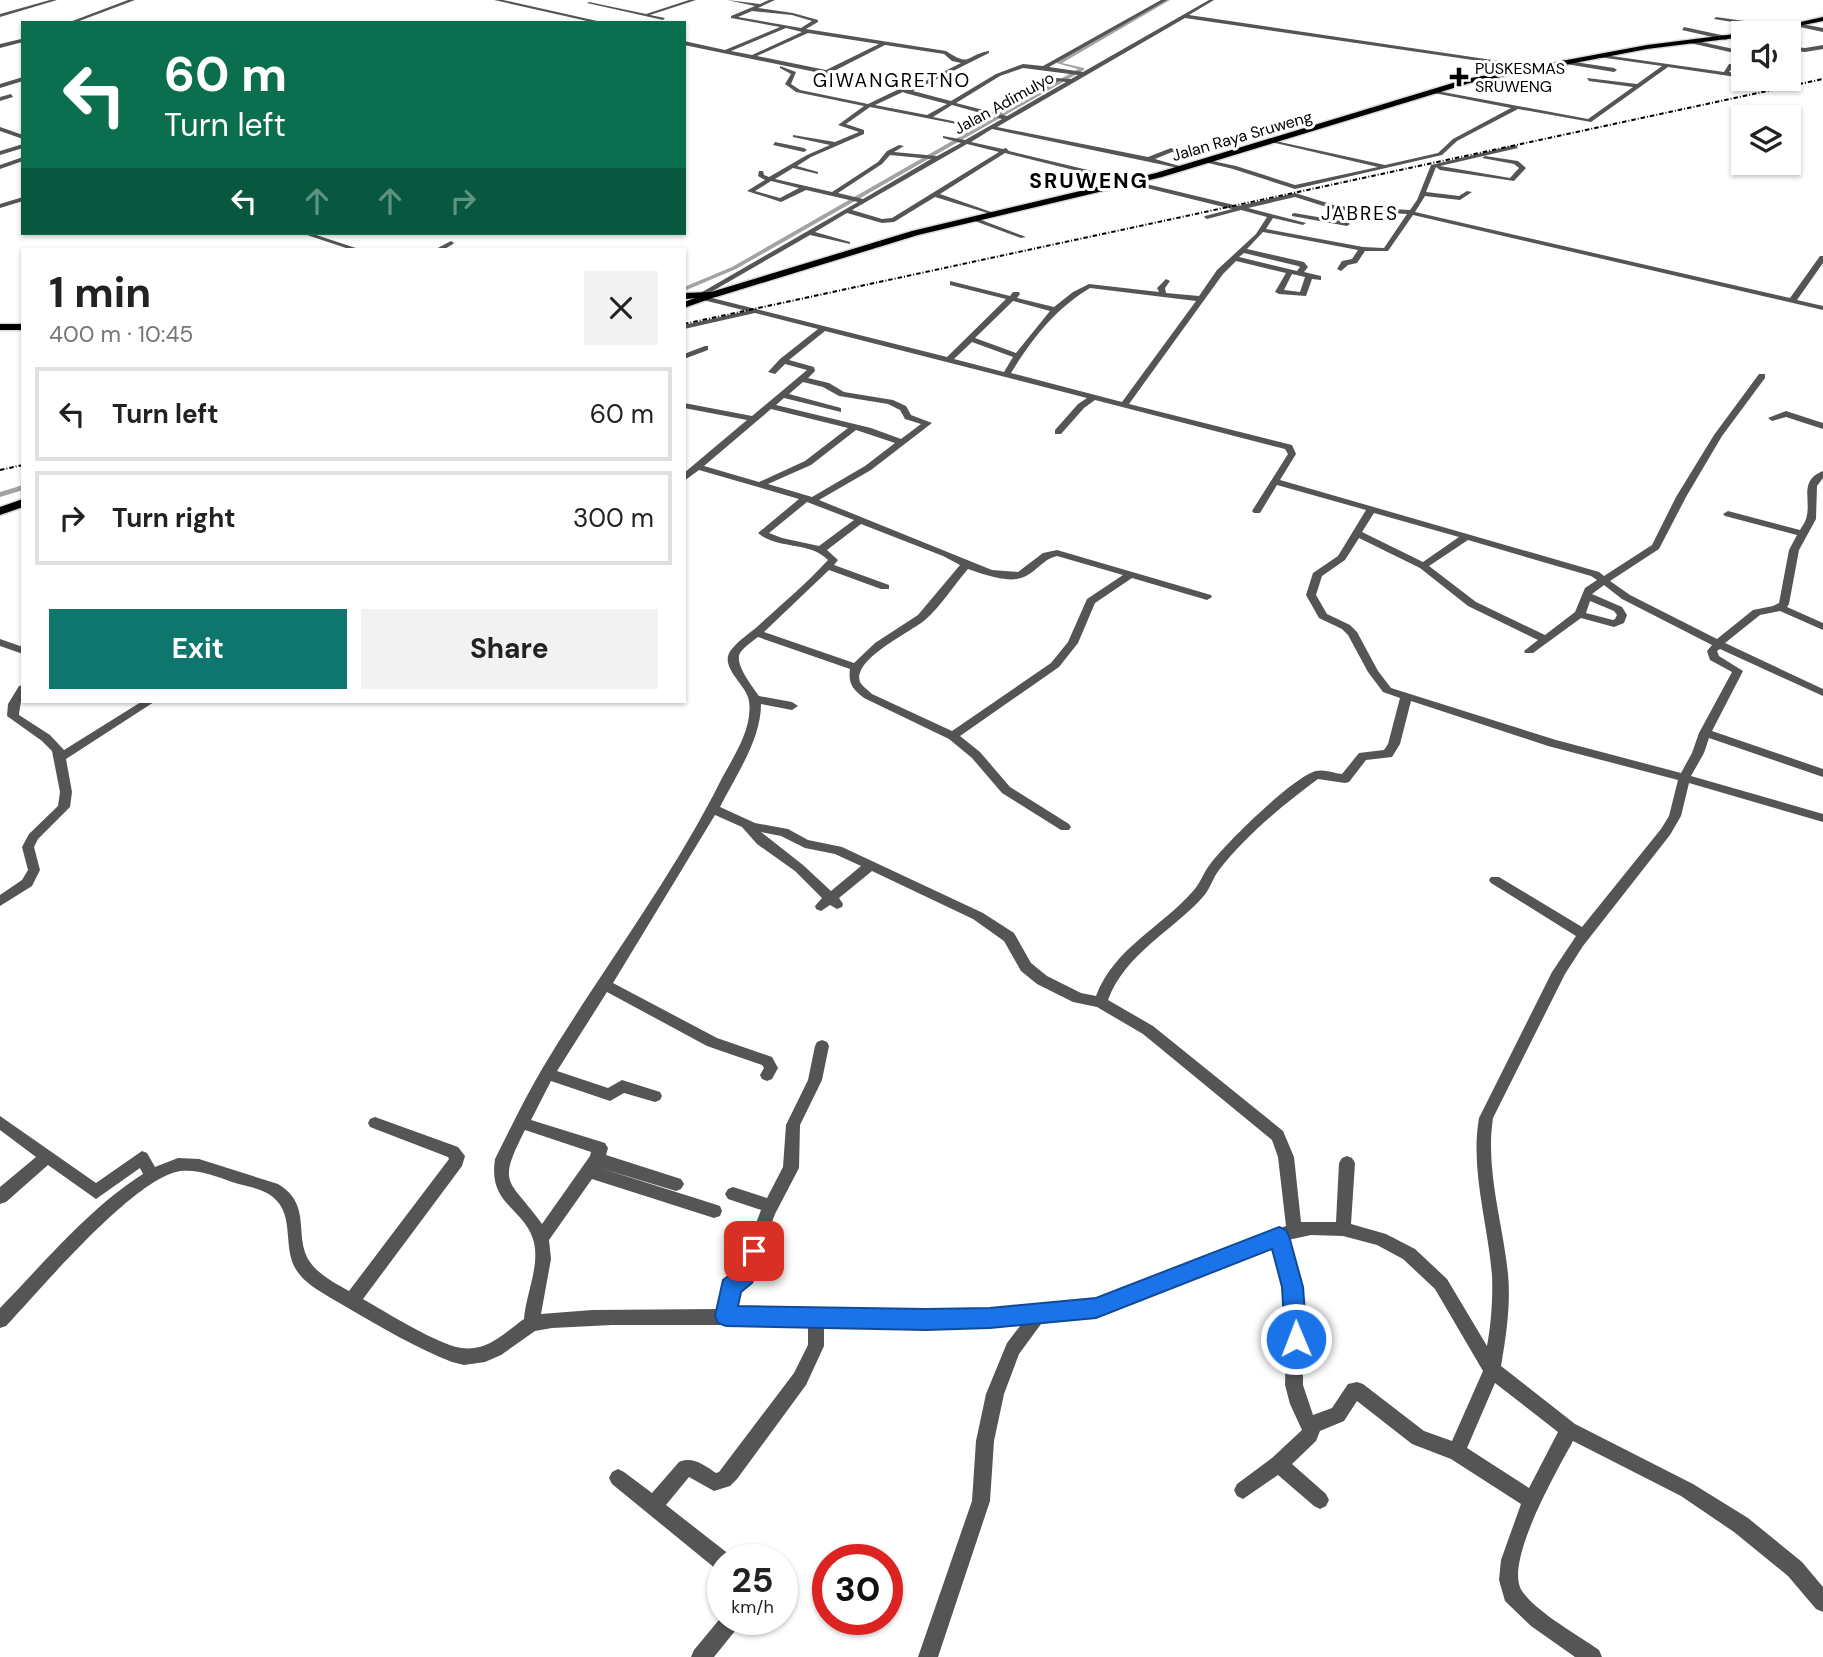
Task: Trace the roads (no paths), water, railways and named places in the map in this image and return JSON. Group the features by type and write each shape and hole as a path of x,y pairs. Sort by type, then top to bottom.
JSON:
{"highway":[{"path":"1801,24 1823,19"},
{"name":"Jalan Raya Sruweng","path":"686,296 706,296 841,254 1203,162 1447,87 1599,55 1731,34"},
{"path":"0,327 21,327"}],"main road":[{"path":"686,304 706,296"},
{"path":"0,511 21,504"}],"street":[{"path":"0,16 55,0"},
{"path":"75,21 133,0"},
{"path":"496,0 596,21"},
{"path":"627,18 694,0"},
{"path":"729,0 759,5"},
{"path":"773,0 733,17 946,52 954,60 966,62"},
{"path":"1044,68 1165,0"},
{"name":"Jalan Adimulyo","path":"706,296 931,157 988,128 1001,116 1213,0"},
{"path":"659,1 682,5"},
{"path":"589,3 663,19"},
{"path":"671,8 687,12"},
{"path":"579,21 615,9"},
{"path":"751,9 793,14 816,21 772,49 752,58"},
{"path":"1184,16 1532,68"},
{"path":"1716,18 1735,21"},
{"path":"1807,22 1823,25"},
{"path":"1801,26 1823,30"},
{"path":"723,52 785,27"},
{"path":"1684,29 1726,33"},
{"path":"0,46 21,41"},
{"path":"1692,42 1731,50"},
{"path":"686,43 790,66 797,73 791,82 797,90 977,126"},
{"path":"827,72 884,43"},
{"path":"1801,50 1823,47"},
{"path":"772,49 779,53 780,57 772,61"},
{"path":"807,187 781,200 748,192 809,156 862,132 841,125 871,105 987,52"},
{"path":"1599,55 1731,75"},
{"path":"744,60 827,72 1001,116 1066,80"},
{"path":"1683,68 1690,61"},
{"path":"1562,62 1614,70"},
{"path":"1434,91 1589,121 1667,65"},
{"path":"1726,74 1731,65"},
{"path":"943,66 953,69"},
{"path":"929,117 998,75 1023,66 1078,73"},
{"path":"1483,78 1526,86"},
{"path":"1588,79 1639,86"},
{"path":"0,86 21,80"},
{"path":"1447,87 1470,93"},
{"path":"0,99 11,96"},
{"path":"1203,162 1229,165 1295,187 1440,154 1455,140 1517,107"},
{"path":"971,117 945,137 1271,216 1347,224"},
{"path":"988,128 1177,169"},
{"path":"0,129 21,136"},
{"path":"0,135 9,132"},
{"path":"795,136 839,144"},
{"path":"1273,141 1385,167"},
{"path":"775,144 804,150"},
{"path":"833,194 901,146"},
{"path":"1076,146 1149,159 1177,169"},
{"path":"4,152 21,147"},
{"path":"1433,166 1516,147"},
{"path":"792,148 793,152 809,156"},
{"path":"847,211 889,221 1006,150"},
{"path":"1149,159 1171,150 1183,153"},
{"path":"886,155 931,157"},
{"path":"886,155 901,161"},
{"path":"1433,166 1512,180 1523,167 1516,162 1476,156"},
{"path":"0,167 21,160"},
{"path":"791,166 816,173"},
{"path":"1262,230 1383,251 1390,248 1424,194 1433,166"},
{"path":"761,172 761,176 769,179 862,201"},
{"path":"1424,194 1460,198 1469,192"},
{"path":"935,195 984,209 992,214"},
{"path":"1207,216 1292,195 1336,208 1413,210 1665,265 1667,267 1664,271 1823,308"},
{"path":"0,206 21,200"},
{"path":"1292,217 1309,201"},
{"path":"903,202 918,205"},
{"path":"1125,404 1233,258 1262,230 1271,216"},
{"path":"1292,217 1314,226"},
{"path":"974,219 1023,237"},
{"path":"811,233 848,243"},
{"path":"310,235 352,248"},
{"path":"442,248 451,243"},
{"path":"1342,269 1345,263 1354,261 1363,249"},
{"path":"1233,258 1295,273 1314,277 1303,294 1279,292 1295,273 1304,267 1242,250"},
{"path":"1793,300 1823,258"},
{"path":"1163,294 1161,288 1166,281"},
{"path":"953,283 1014,296 1055,310"},
{"path":"1007,373 1037,326 1089,286 1202,299"},
{"path":"706,296 823,329 1007,373 1289,447 1292,454 1257,511"},
{"path":"950,359 1014,296"},
{"path":"686,331 756,311"},
{"path":"772,372 791,352 823,329"},
{"path":"970,339 1017,356"},
{"path":"686,356 705,348"},
{"path":"686,477 812,369 783,362"},
{"path":"1586,595 1604,580 1656,547 1681,497 1718,435 1762,376"},
{"path":"532,1323 533,1298 543,1255 541,1238 514,1202 499,1176 503,1159 547,1074 713,808 750,735 755,719 755,699 733,660 740,646 828,566 832,557 763,533 810,499 868,468 928,423 908,416 895,404 838,393 829,386 802,379"},
{"path":"783,395 838,410"},
{"path":"1058,432 1081,406 1095,396"},
{"path":"686,405 753,419"},
{"path":"770,406 854,427 903,443"},
{"path":"1772,418 1786,414 1823,426"},
{"path":"761,484 807,463 854,427"},
{"path":"699,467 810,499 946,554 965,566 998,574 1021,575 1046,555 1057,553 1208,597"},
{"path":"1781,608 1792,556 1801,533 1811,519 1812,486 1816,478 1823,474"},
{"path":"1275,481 1589,572 1632,601 1823,693"},
{"path":"1371,509 1342,558 1317,575 1311,595 1323,616 1346,627 1353,634 1373,672 1387,690 1552,743 1823,818"},
{"path":"1728,514 1801,533"},
{"path":"821,551 860,520"},
{"path":"1356,533 1423,566 1476,607 1545,639"},
{"path":"1423,566 1466,537"},
{"path":"828,566 885,587"},
{"path":"965,566 922,617 879,645 856,667 854,680 868,696 953,736 976,755 1006,790 1065,827"},
{"path":"953,736 1055,665 1073,643 1091,600 1132,574"},
{"path":"1579,614 1614,624 1620,621 1622,615 1618,609 1586,595"},
{"path":"1529,651 1579,614 1587,601 1586,595"},
{"path":"1456,1452 1492,1370 1496,1340 1500,1277 1487,1185 1484,1126 1492,1102 1559,972 1583,934 1666,832 1675,816 1684,778 1719,703 1738,673 1736,668 1712,655 1712,651 1758,612 1781,608 1823,627"},
{"path":"755,632 856,667"},
{"path":"0,642 21,650"},
{"path":"0,901 27,883 34,870 27,851 30,842 64,807 66,792 61,757 46,738 13,716 14,704 21,692"},
{"path":"1100,1002 1107,984 1124,961 1198,894 1212,868 1265,817 1314,776 1320,774 1345,779 1363,756 1388,754 1394,744 1406,698"},
{"path":"755,699 792,706"},
{"path":"61,757 146,703"},
{"path":"1705,733 1823,773"},
{"path":"713,808 747,824 784,832 808,845 834,849 978,916 1009,937 1026,967 1052,986 1078,998 1100,1002 1148,1030 1278,1136 1286,1157 1286,1233 1295,1303 1296,1333 1292,1377 1299,1404 1310,1425 1310,1435 1278,1464 1243,1490"},
{"path":"747,824 761,841 809,877 829,903 871,865"},
{"path":"1495,880 1583,934"},
{"path":"605,985 712,1042 767,1061 771,1068 767,1075"},
{"path":"726,1316 729,1291 733,1283 744,1276 771,1206 791,1168 793,1125 815,1080 822,1046"},
{"path":"547,1074 610,1095 622,1086 655,1096"},
{"path":"0,1122 116,1205"},
{"path":"351,1301 457,1161 453,1152 375,1123"},
{"path":"522,1123 597,1146 601,1151 541,1238"},
{"path":"0,1197 47,1157"},
{"path":"96,1192 142,1158 151,1174"},
{"path":"1343,1229 1347,1163"},
{"path":"0,1320 151,1174 182,1165 224,1172 277,1190 285,1198 295,1217 301,1264 313,1277 409,1333 463,1358 483,1356 495,1350 532,1323 573,1318 726,1316 926,1320 1038,1315 1096,1308 1286,1233 1343,1229 1392,1244 1423,1265 1454,1303 1492,1370 1569,1430 1687,1490 1741,1525 1795,1570 1823,1602"},
{"path":"593,1165 676,1184"},
{"path":"593,1165 714,1211"},
{"path":"733,1195 771,1206"},
{"path":"928,1657 981,1501 985,1441 995,1394 1013,1349 1038,1315"},
{"path":"653,1506 685,1468 690,1467 714,1482 724,1480 731,1473 800,1379 816,1346 816,1318"},
{"path":"1310,1425 1336,1418 1343,1413 1354,1390 1418,1437 1456,1452 1531,1500"},
{"path":"1569,1430 1531,1500 1508,1566 1507,1585 1519,1603 1592,1657"},
{"path":"1278,1464 1320,1500"},
{"path":"618,1478 707,1549"},
{"path":"701,1657 719,1635"}],"waterway":[{"path":"686,288 734,268 1082,69 1058,63 1168,0"},
{"path":"0,495 21,488"}],"railway":[{"path":"686,324 1823,79"},
{"path":"0,470 21,465"}],"place":[{"name":"PUSKESMAS SRUWENG","path":"1459,77"}],"district":[{"name":"GIWANGRETNO","path":"892,80"},
{"name":"SRUWENG","path":"1089,181"},
{"name":"JABRES","path":"1360,213"}]}
